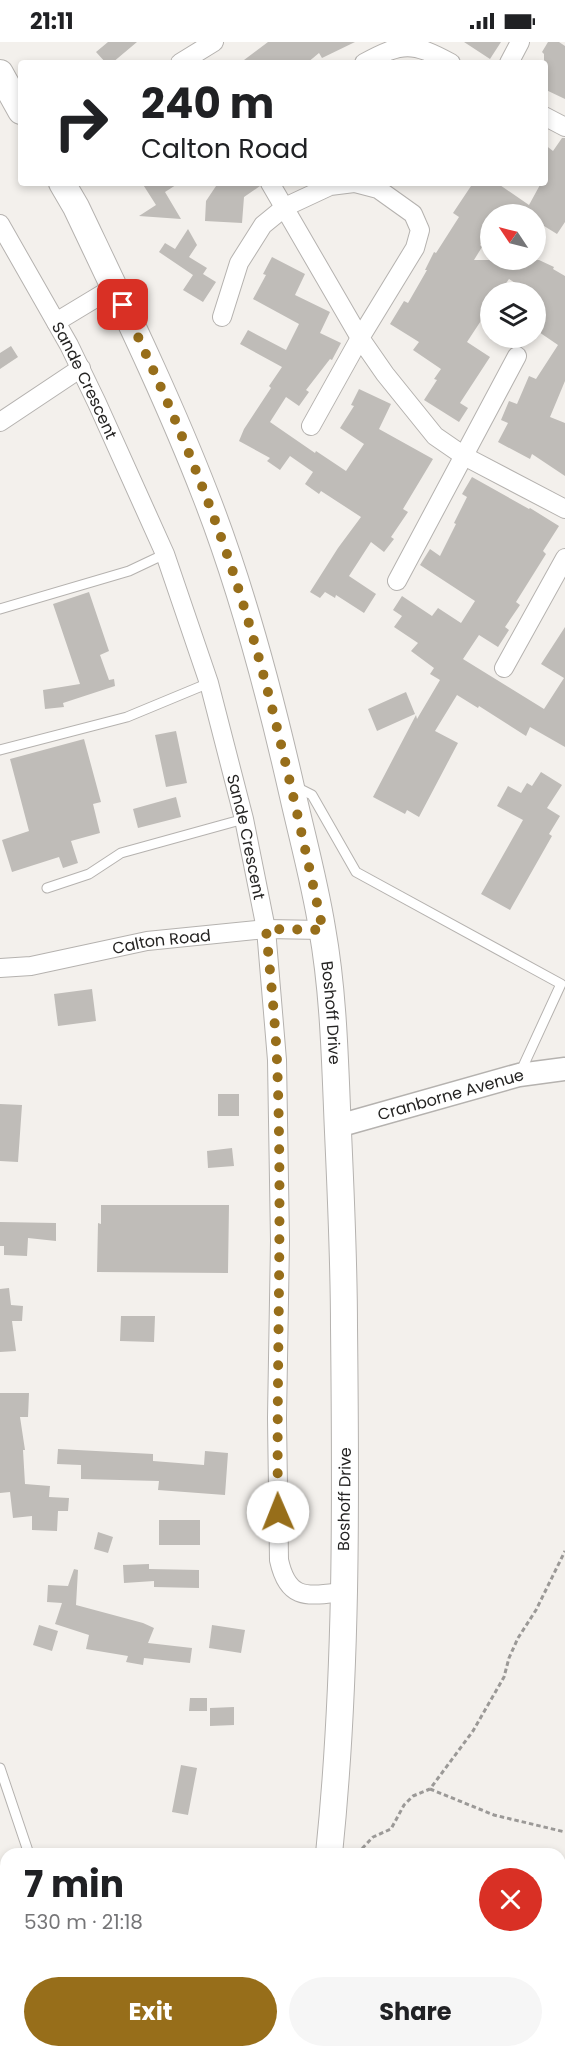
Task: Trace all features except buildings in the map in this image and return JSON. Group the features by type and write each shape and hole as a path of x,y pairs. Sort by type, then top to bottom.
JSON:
{"main road":[{"path":"0,73 18,106"},
{"name":"Boshoff Drive","path":"64,186 76,207 156,376 232,570 290,784 323,930 336,1054 344,1270 343,1592 339,1724 330,1848"}],"street":[{"path":"190,60 214,42"},
{"path":"511,60 520,42"},
{"path":"369,60 386,50 407,43 432,51 446,60"},
{"path":"548,118 565,127"},
{"path":"272,186 360,338 385,374 435,436 464,456 565,509"},
{"path":"222,317 239,263 263,225 285,207 330,186"},
{"path":"311,426 360,338 415,248 420,230 413,214 378,189 366,186"},
{"name":"Sande Crescent","path":"0,224 81,368 165,554 208,683 244,819 266,929 277,1060 280,1241 277,1418 279,1560 283,1577 290,1587 300,1594 343,1592"},
{"path":"56,322 114,287"},
{"path":"397,581 517,356"},
{"path":"0,422 81,368"},
{"path":"504,668 565,558"},
{"name":"Calton Road","path":"0,968 31,966 147,941 266,929 323,930"},
{"name":"Cranborne Avenue","path":"338,1126 519,1075 565,1069"}],"lane":[{"path":"0,609 129,571 165,554"},
{"path":"0,750 127,717 208,683"},
{"path":"290,784 312,795 356,872 561,984 519,1075"},
{"path":"47,888 89,874 121,853 244,819"},
{"path":"0,1768 27,1848"}],"path":[{"path":"363,1848 373,1837 391,1829 404,1804 413,1796 430,1789 473,1731 504,1677 518,1638 536,1610 565,1551"},
{"path":"430,1789 494,1815 565,1832"}],"route":[{"path":"123,305 156,376 206,495 232,570 280,739 323,930 266,929 277,1060 280,1241 278,1512"}]}
